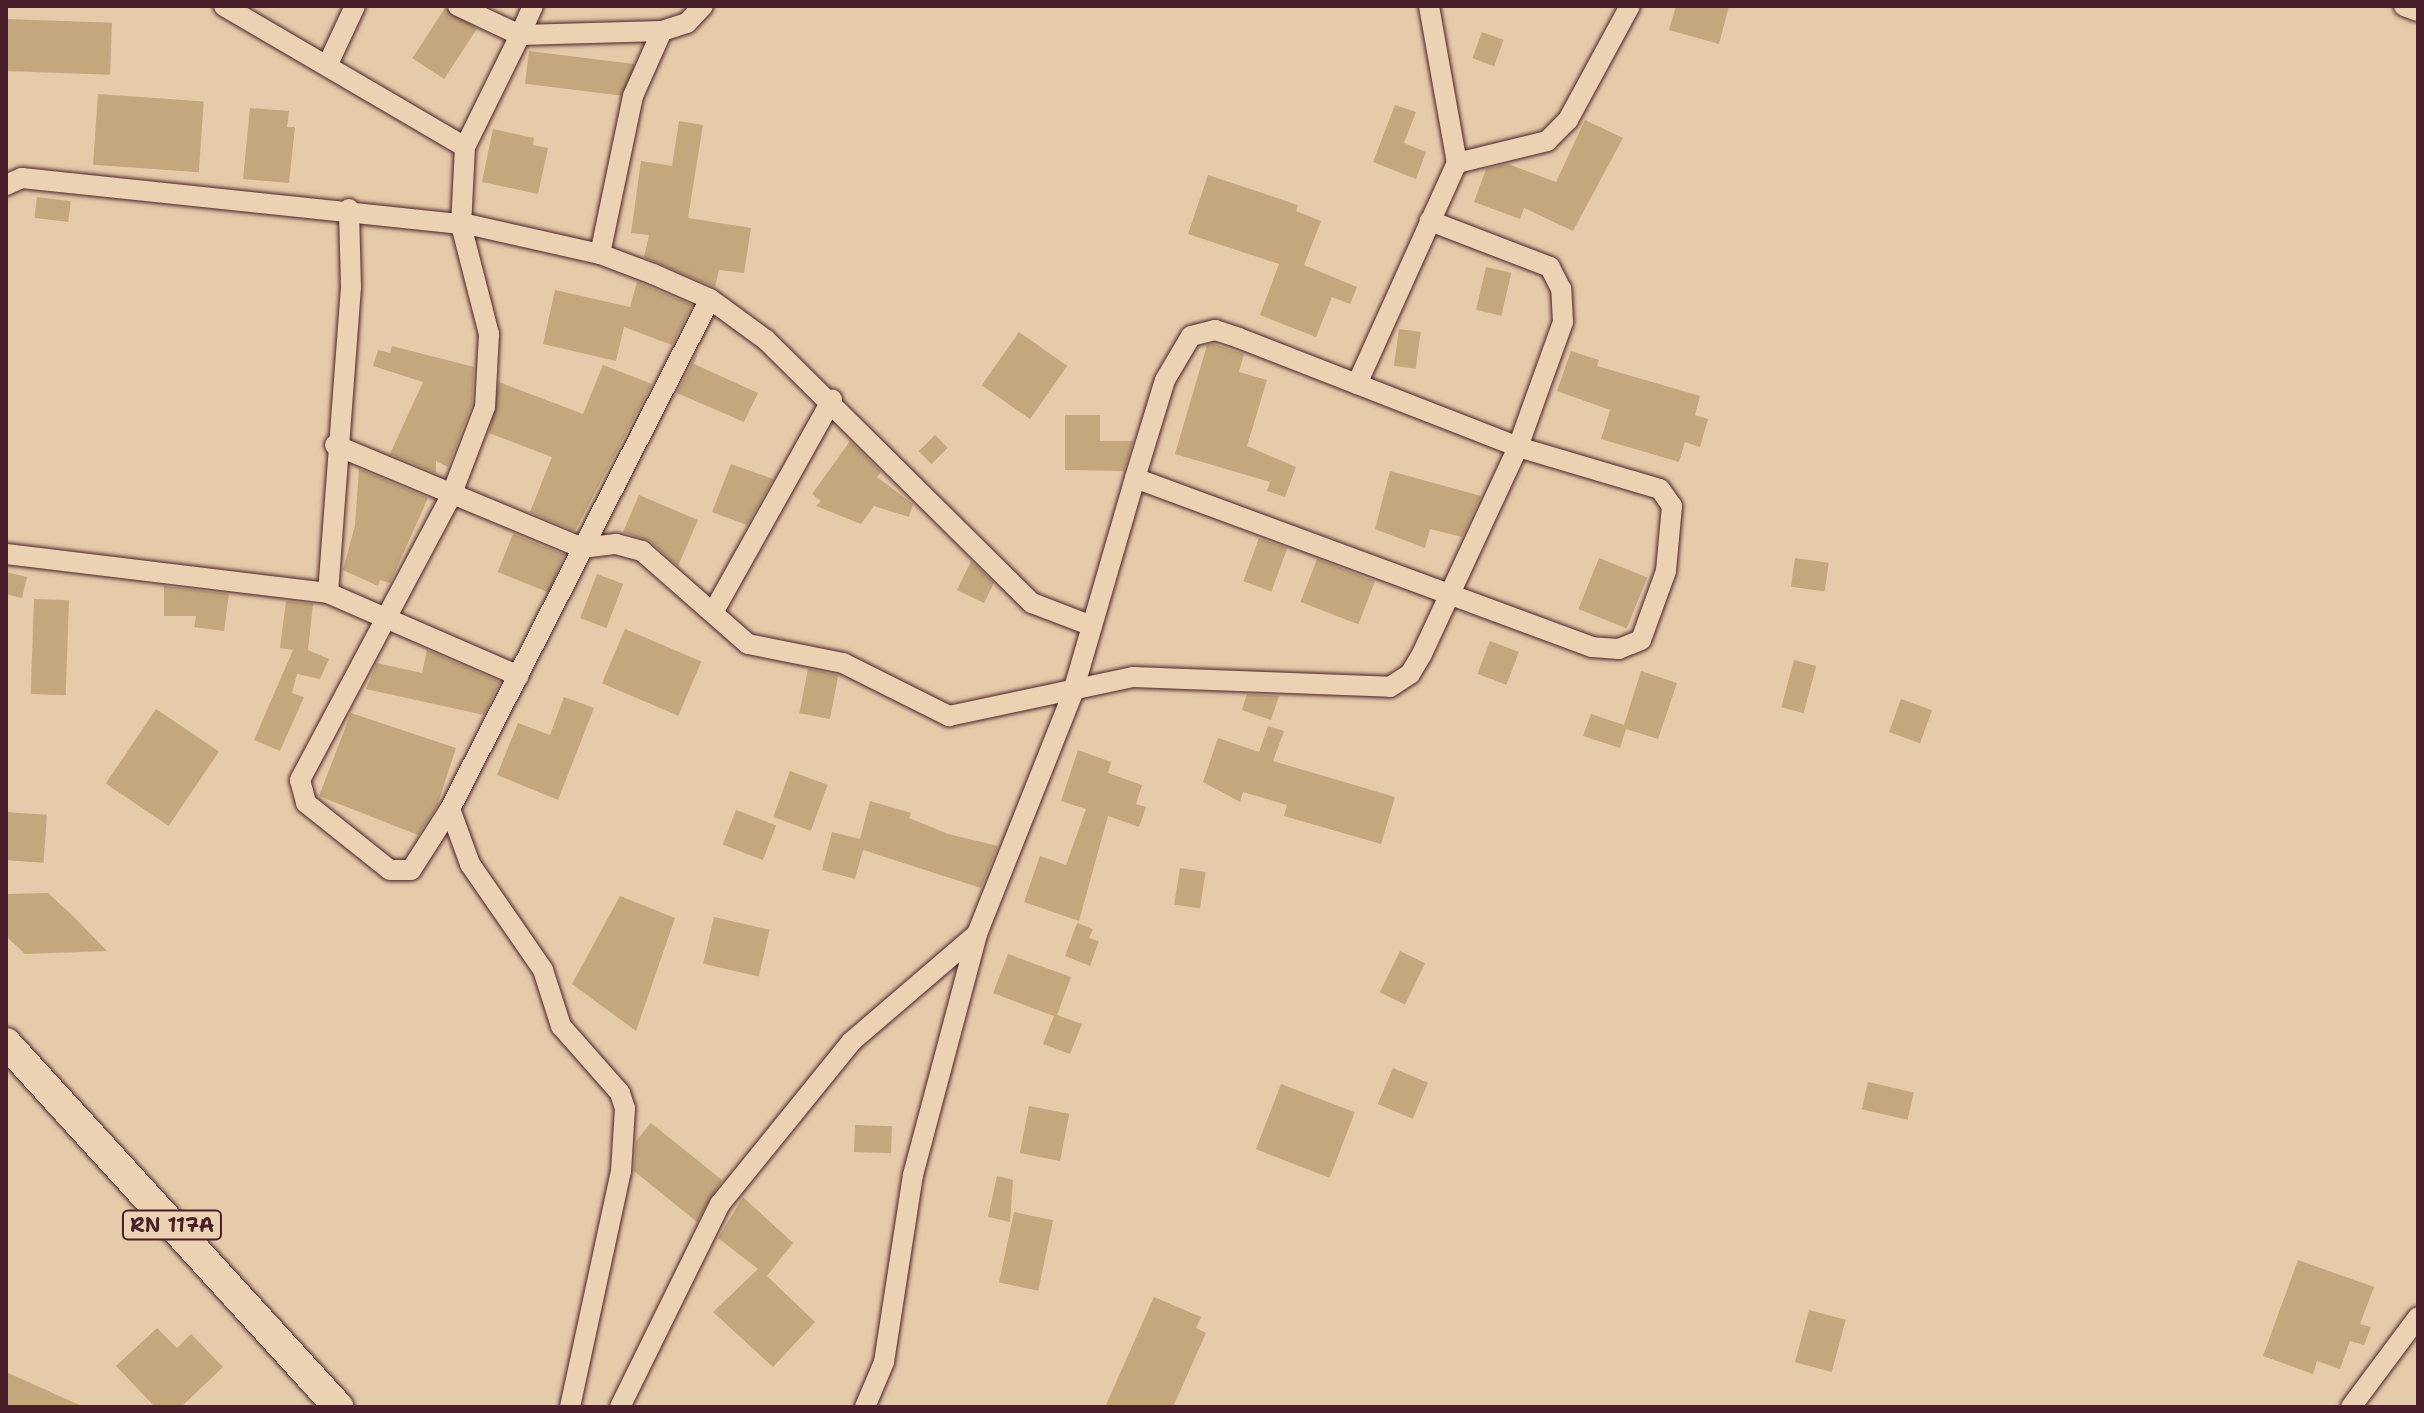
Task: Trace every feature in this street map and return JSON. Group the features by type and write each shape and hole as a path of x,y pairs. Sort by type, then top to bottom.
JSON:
{"main road":[{"name":"RN 117A","path":"6,1043 338,1407"}],"street":[{"path":"224,6 328,64 465,147"},
{"path":"328,64 355,6"},
{"path":"458,6 520,35 662,31 687,23 703,6"},
{"path":"533,6 465,147 461,225 489,334 489,371 477,433 451,496 388,619 301,774 303,797 399,874 418,861 450,809 710,299"},
{"path":"1357,384 1457,163 1429,6"},
{"path":"1457,163 1547,141 1568,120 1630,6"},
{"path":"2404,6 2418,11"},
{"path":"600,254 633,96 662,31"},
{"path":"6,185 22,178 349,209 461,225 600,254 710,299 832,400 897,476 1032,603 1092,626"},
{"path":"328,593 335,445 351,287 349,209"},
{"path":"335,445 451,496 582,548 616,544 642,551 715,609 748,644 843,663 940,714 973,715 1147,676 1390,687 1410,674 1518,447 1560,340 1556,275 1540,260 1430,221"},
{"path":"865,1407 884,1362 913,1175 977,934 1072,695 1135,478 1165,380 1197,332 1215,330 1518,447 1666,493 1671,536 1653,620 1632,646 1607,649 1448,594 1135,478"},
{"path":"715,609 832,400"},
{"path":"6,554 328,593 519,676"},
{"path":"450,809 470,864 543,970 561,1026 620,1093 625,1108 621,1171 570,1407"},
{"path":"620,1407 720,1204 851,1042 977,934"},
{"path":"2351,1407 2418,1317"}],"building":[{"path":"1676,6 1729,6 1719,44 1669,30"},
{"path":"445,8 477,29 444,79 412,58"},
{"path":"6,19 112,23 110,75 6,71"},
{"path":"1482,32 1504,40 1494,66 1472,58"},
{"path":"529,51 634,64 630,97 525,84"},
{"path":"98,94 204,101 199,172 93,165"},
{"path":"1395,105 1416,112 1404,143 1426,152 1416,179 1373,162"},
{"path":"250,108 289,111 287,127 295,127 289,183 243,179"},
{"path":"1585,120 1623,138 1573,231 1524,208 1520,219 1474,202 1486,169 1508,164 1556,182"},
{"path":"679,121 703,125 688,218 751,228 744,273 719,270 715,287 644,257 649,235 631,233 641,161 672,166"},
{"path":"493,129 534,138 533,145 548,148 538,194 482,182"},
{"path":"1208,175 1298,205 1296,211 1321,221 1304,265 1357,287 1350,304 1332,297 1316,337 1260,315 1279,264 1188,234"},
{"path":"37,197 71,201 68,222 34,218"},
{"path":"1486,267 1511,273 1501,316 1476,310"},
{"path":"637,282 692,305 672,345 624,327 616,361 543,344 555,290 630,307"},
{"path":"1399,329 1421,332 1416,369 1394,366"},
{"path":"1019,332 1067,366 1030,419 982,385"},
{"path":"1214,344 1244,354 1239,372 1267,380 1247,446 1296,467 1285,497 1267,491 1270,482 1175,454 1207,345"},
{"path":"392,346 474,367 472,404 448,467 436,461 436,473 390,454 423,382 373,366 378,350 390,353"},
{"path":"1571,351 1599,360 1597,366 1700,396 1695,415 1708,419 1700,447 1685,442 1679,462 1601,439 1610,410 1557,391"},
{"path":"698,352 694,364 758,393 744,422 677,393"},
{"path":"603,365 652,384 575,531 530,512 552,457 489,433 499,382 583,414"},
{"path":"1065,415 1100,415 1100,441 1133,441 1124,471 1065,470"},
{"path":"935,435 948,448 931,464 919,451"},
{"path":"850,441 881,472 877,477 913,504 909,517 874,506 861,524 816,506 821,501 812,494"},
{"path":"731,464 773,479 747,525 712,512"},
{"path":"359,469 428,498 390,583 380,580 378,586 343,570 355,525"},
{"path":"1390,471 1481,496 1462,537 1430,529 1425,548 1375,529"},
{"path":"639,495 698,520 678,566 650,541 623,532"},
{"path":"513,534 564,555 549,593 498,572"},
{"path":"1259,538 1287,548 1271,591 1243,581"},
{"path":"1599,558 1647,577 1627,628 1578,609"},
{"path":"1795,558 1829,563 1825,591 1791,587"},
{"path":"1317,559 1375,581 1358,624 1301,602"},
{"path":"971,561 994,583 984,603 957,590"},
{"path":"6,572 27,577 22,598 6,594"},
{"path":"597,574 623,584 606,628 580,618"},
{"path":"164,586 229,594 224,631 194,627 196,616 164,616"},
{"path":"34,599 69,600 66,695 31,694"},
{"path":"286,601 313,604 308,650 329,659 320,679 297,674 292,693 304,697 280,751 254,740 293,650 280,648"},
{"path":"625,629 701,661 678,716 602,683"},
{"path":"1490,641 1519,652 1506,685 1477,674"},
{"path":"427,650 500,682 484,715 366,689 377,663 422,673"},
{"path":"1794,660 1816,666 1804,713 1781,707"},
{"path":"808,669 838,675 830,719 799,713"},
{"path":"1641,671 1677,683 1658,739 1626,729 1620,748 1583,736 1591,714 1624,725"},
{"path":"1247,694 1279,696 1271,720 1242,710"},
{"path":"564,697 594,708 558,800 497,775 518,723 550,735"},
{"path":"1901,699 1932,710 1920,743 1889,732"},
{"path":"156,709 219,751 169,826 106,784"},
{"path":"351,713 456,748 437,806 418,835 319,796"},
{"path":"1268,726 1284,731 1273,761 1395,797 1381,844 1284,816 1287,805 1243,792 1240,802 1203,782 1218,738 1259,752"},
{"path":"1078,750 1111,762 1108,773 1142,785 1136,804 1146,807 1139,827 1108,816 1079,921 1024,902 1040,856 1066,865 1086,809 1061,801"},
{"path":"790,771 828,785 811,831 773,817"},
{"path":"870,801 911,813 909,818 948,834 998,846 981,888 863,850 855,879 822,870 832,832 860,839"},
{"path":"736,810 776,825 763,860 723,845"},
{"path":"6,812 47,815 44,863 6,860"},
{"path":"1180,868 1206,872 1200,909 1174,905"},
{"path":"48,893 107,951 25,954 6,936 6,894"},
{"path":"620,896 675,918 636,1031 572,984"},
{"path":"714,917 770,930 759,977 703,964"},
{"path":"1077,923 1093,929 1089,938 1099,941 1090,966 1065,956"},
{"path":"1400,951 1425,963 1405,1005 1380,992"},
{"path":"1008,954 1071,977 1057,1015 1082,1024 1070,1054 1043,1044 1054,1016 993,993"},
{"path":"1393,1068 1428,1083 1413,1119 1378,1104"},
{"path":"1868,1082 1914,1093 1907,1120 1862,1109"},
{"path":"1281,1084 1355,1112 1330,1178 1256,1149"},
{"path":"1029,1106 1069,1114 1060,1161 1020,1153"},
{"path":"651,1123 722,1180 697,1222 634,1171 636,1141"},
{"path":"855,1125 892,1126 891,1153 854,1152"},
{"path":"997,1176 1013,1180 1010,1222 988,1217"},
{"path":"743,1197 793,1243 767,1276 815,1322 773,1367 713,1312 758,1269 718,1238"},
{"path":"1014,1212 1053,1220 1038,1291 999,1282"},
{"path":"2298,1260 2374,1287 2360,1324 2371,1327 2364,1345 2350,1341 2340,1369 2317,1361 2313,1374 2263,1356"},
{"path":"1154,1297 1201,1317 1196,1328 1206,1333 1173,1407 1105,1407"},
{"path":"1809,1310 1846,1320 1832,1372 1795,1362"},
{"path":"157,1328 177,1348 191,1334 223,1367 181,1407 155,1407 116,1366"},
{"path":"6,1372 84,1407 6,1407"}]}
